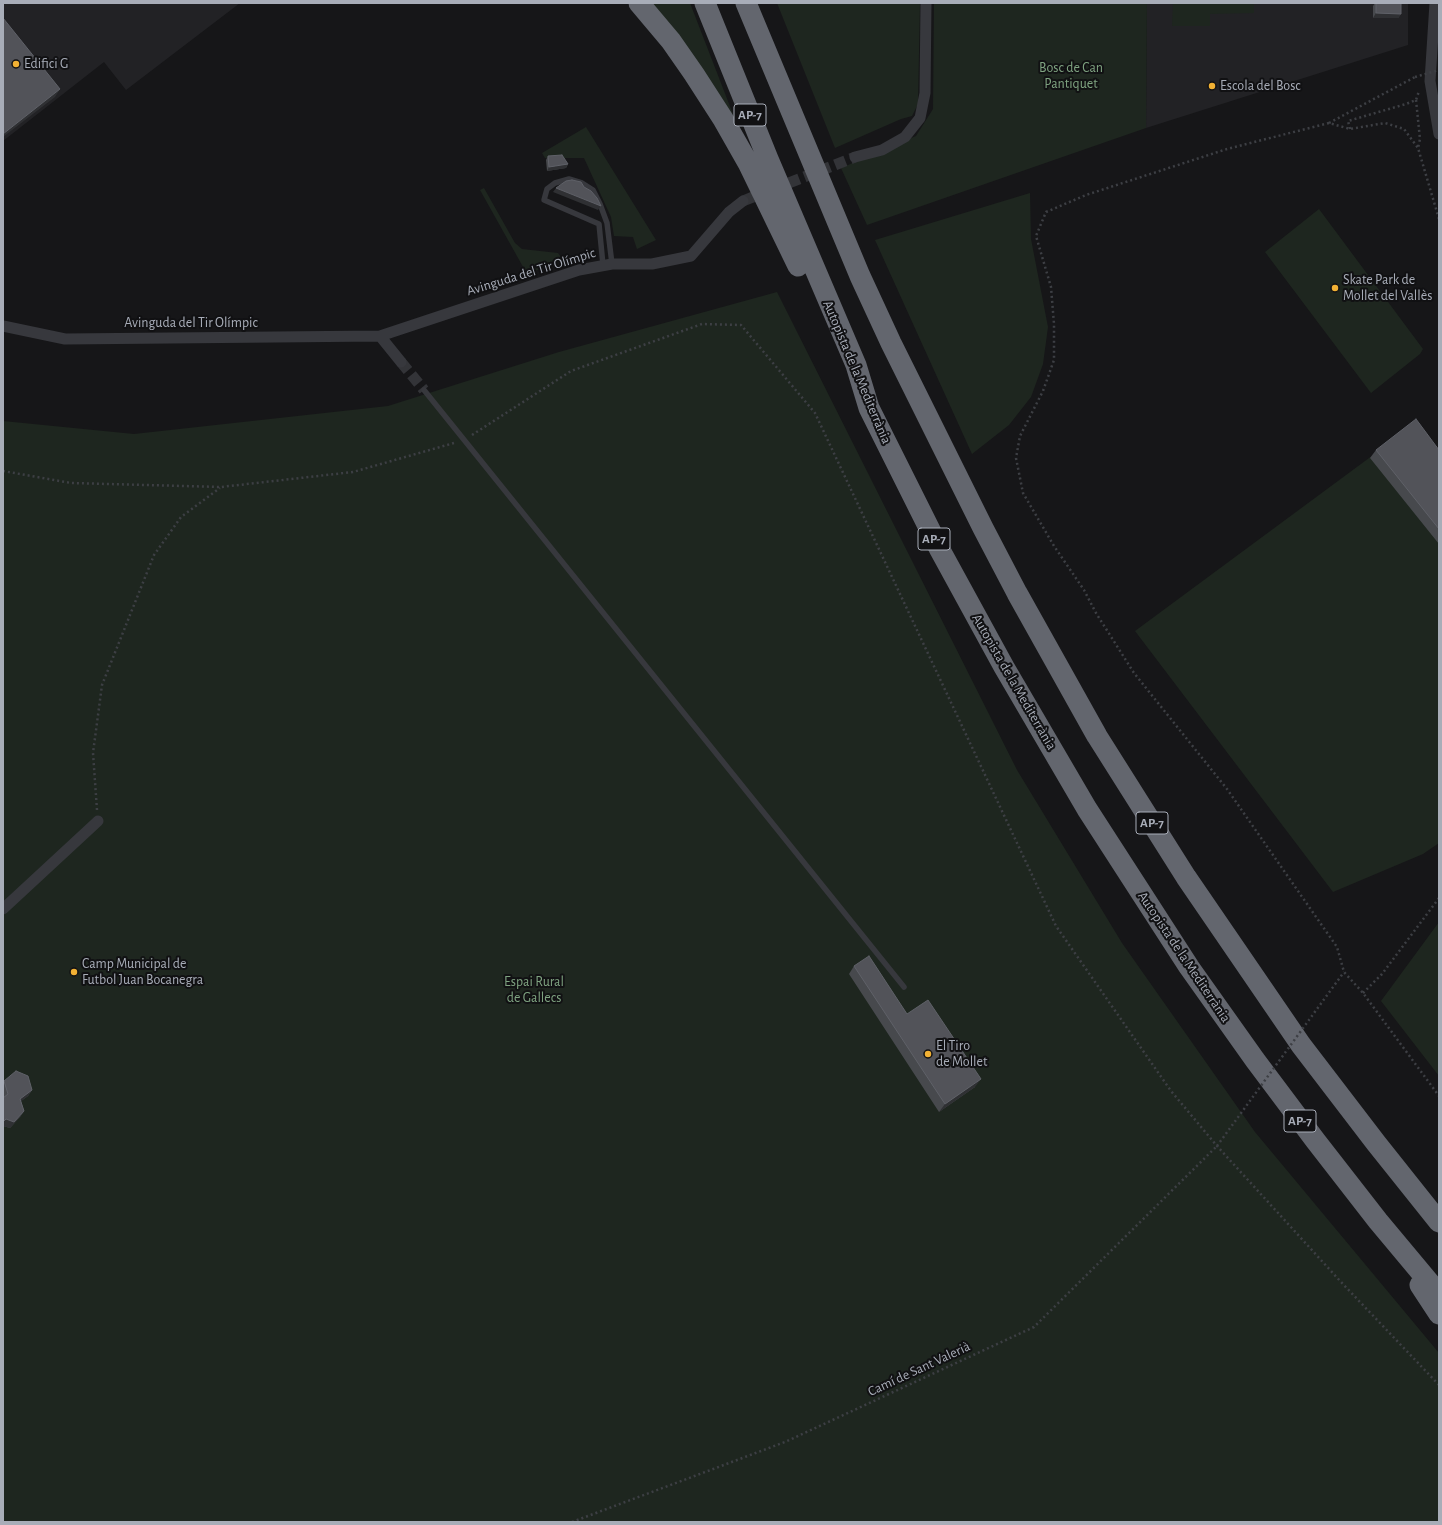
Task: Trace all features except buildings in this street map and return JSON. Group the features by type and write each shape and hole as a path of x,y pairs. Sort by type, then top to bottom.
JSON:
{"highway":[{"path":"639,3 671,41 694,74 790,230"},
{"name":"Autopista de la Mediterrània","path":"705,3 768,159 790,230 817,292 856,365 869,408 940,550 1004,667 1086,809 1189,967 1229,1024 1315,1140 1378,1221 1439,1294"},
{"name":"AP-7","path":"746,3 860,276 924,412 982,528 1097,736 1186,877 1301,1045 1439,1222"},
{"path":"760,3 808,128 818,176"},
{"path":"1378,1221 1439,1314"}],"street":[{"path":"855,157 882,150 905,137 920,118 925,94 926,3"},
{"path":"1435,3 1430,81 1439,134"},
{"name":"Avinguda del Tir Olímpic","path":"3,326 65,338 380,336 579,270 607,264 652,264 691,256 729,212 743,201"},
{"path":"380,336 401,362"},
{"path":"3,909 98,822"}],"lane":[{"path":"569,179 582,183 593,190 600,204 606,223 607,264 599,224 544,200 547,189 556,183 569,179"},
{"path":"424,390 904,986"}],"path":[{"path":"1439,70 1415,77 1329,123 1220,151 1086,195 1046,212 1036,236 1050,287 1054,324 1054,360 1043,391 1020,436 1016,458 1023,494 1054,546 1084,590 1134,673 1227,789 1337,947 1344,972 1363,993 1439,1096"},
{"path":"1416,100 1420,139 1418,148"},
{"path":"1350,129 1348,121 1406,104"},
{"path":"1329,123 1350,129 1385,123 1404,129 1418,148 1439,219"},
{"path":"3,471 71,483 221,487 353,472 465,440 572,372 702,324 741,326 815,412 1056,926 1171,1091 1217,1146 1341,1282 1439,1385"},
{"path":"98,822 93,753 102,685 154,555 181,517 221,487"},
{"path":"1363,993 1382,974 1439,898"},
{"name":"Camí de Sant Valerià","path":"572,1522 785,1442 1034,1327 1217,1146 1344,972"}],"shaded area":[{"path":"3,3 240,3 126,90 104,62 3,141"},
{"name":"Escola del Bosc","path":"1147,3 1408,3 1408,45 1146,128"}],"green space":[{"path":"647,3 690,3 743,140"},
{"path":"777,3 920,3 918,104 912,116 901,119 835,148"},
{"name":"Bosc de Can Pantiquet","path":"934,3 1147,3 1146,128 867,225 841,168 916,136 933,109"},
{"path":"1173,3 1254,3 1254,13 1210,14 1210,26 1172,26"},
{"path":"586,127 656,240 637,249 633,237 614,236 611,217 584,158 545,158 542,153"},
{"path":"484,188 515,243 522,249 558,253 563,260 527,274 480,190"},
{"path":"1030,193 1031,239 1048,327 1043,364 1031,397 1009,425 972,454 875,240"},
{"name":"Skate Park de Mollet del Vallès","path":"1319,209 1423,349 1420,354 1371,393 1265,252"},
{"name":"Espai Rural de Gallecs","path":"777,292 1017,770 1122,943 1255,1132 1439,1353 1439,1522 3,1522 3,421 134,434 388,406 559,352"},
{"path":"1411,427 1439,465 1439,843 1423,854 1333,892 1135,631"},
{"path":"1439,922 1439,1076 1381,1001"}],"tunnel":[{"path":"743,201 855,157"},
{"path":"401,362 424,390"}],"place":[{"name":"Edifici G","path":"16,64"},
{"name":"Escola del Bosc","path":"1212,86"},
{"name":"Skate Park de Mollet del Vallès","path":"1335,288"},
{"name":"Camp Municipal de Futbol Juan Bocanegra","path":"74,972"},
{"name":"El Tiro de Mollet","path":"928,1054"}]}
